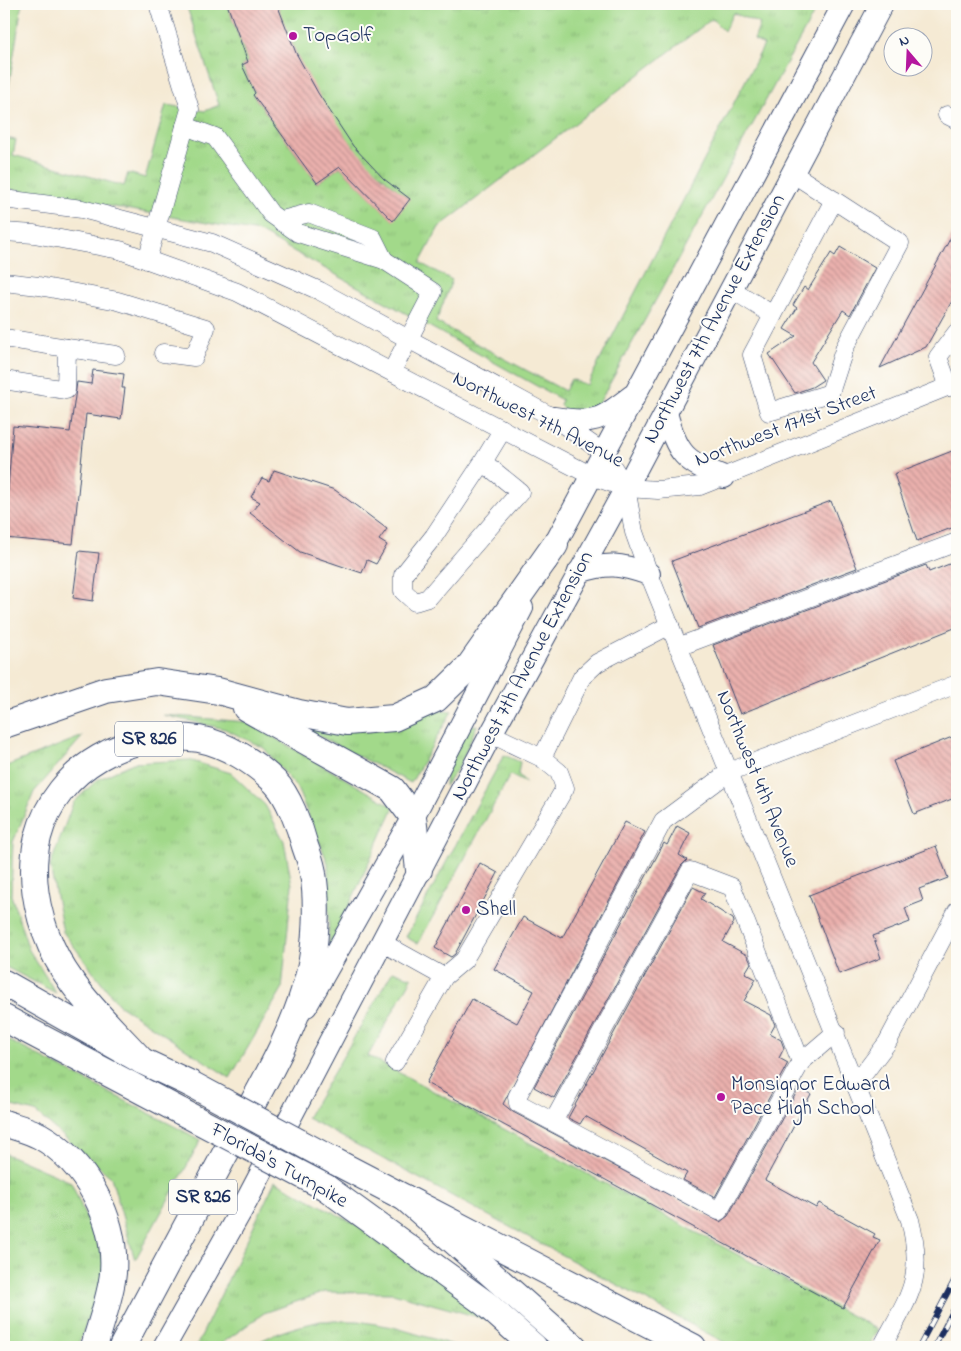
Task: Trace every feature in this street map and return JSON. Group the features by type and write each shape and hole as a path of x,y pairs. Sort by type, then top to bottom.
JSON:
{"highway":[{"path":"4,725 106,690 157,682 218,691 299,713 347,722 394,718 436,699 468,668 555,545"},
{"path":"218,691 281,729 392,789 413,817 419,870"},
{"name":"SR 826","path":"122,1347 283,1046 309,972 315,922 314,875 300,827 277,784 242,756 201,740 157,737 117,748 81,768 54,800 38,836 34,873 38,909 52,947 75,985 142,1061 191,1084 334,1161 405,1198 574,1347"},
{"path":"4,983 142,1061"},
{"name":"Florida's Turnpike","path":"4,1018 325,1187 486,1304 534,1347"},
{"path":"4,1123 39,1136 72,1159 95,1194 109,1231 113,1274 94,1347"},
{"path":"405,1198 693,1347"}],"main road":[{"name":"Northwest 7th Avenue Extension","path":"283,1046 413,817 555,545 844,4"},
{"name":"Northwest 7th Avenue Extension","path":"164,1347 248,1200 490,734 626,488 882,4"},
{"path":"554,418 580,422 593,421 606,416 636,393"},
{"path":"666,413 672,436 688,459 699,467 724,477"},
{"path":"579,572 599,565 614,564 649,574"}],"street":[{"path":"147,260 158,228 190,109 158,4"},
{"path":"185,126 215,137 271,214 283,223 298,233 384,260 433,292 392,371"},
{"path":"792,173 834,200 900,243 845,347 830,393 769,412 752,355 834,200"},
{"name":"Northwest 7th Avenue","path":"4,199 82,210 212,243 320,291 554,418 604,454 626,488"},
{"path":"283,223 286,219 309,213 373,238 384,260"},
{"name":"Northwest 7th Avenue","path":"4,232 34,234 120,250 237,292 592,476 626,488"},
{"path":"4,282 39,286 118,301 206,328 194,357 163,353"},
{"path":"731,289 773,315"},
{"path":"953,385 938,357 957,332"},
{"path":"4,338 116,355"},
{"path":"4,380 66,390 67,348"},
{"name":"Northwest 171st Street","path":"626,488 658,490 700,486 953,385"},
{"path":"483,462 520,492 428,598 415,602 403,591 403,575 434,536 503,429"},
{"name":"Northwest 4th Avenue","path":"626,488 634,532 649,574 836,1032 910,1220 917,1256 916,1276 910,1295 882,1347"},
{"path":"678,647 957,542"},
{"path":"542,758 582,677 597,663 670,624"},
{"path":"836,1032 801,1062 719,1211 518,1103 517,1097 663,820 729,772 957,684"},
{"path":"395,1062 444,978 464,960 565,788 559,772 542,758 490,734"},
{"path":"553,1122 690,871 732,887 801,1062"},
{"path":"856,1084 887,1042 957,911"},
{"path":"381,942 444,978"}],"green space":[{"path":"4,4 22,4 4,116"},
{"path":"186,4 227,4 248,62 242,65 255,93 253,95 317,183 340,167 393,220 409,199 366,160 341,131 319,97 299,60 277,4 819,4 599,403 589,411 564,410 560,405 562,400 259,232 4,188 4,138 16,140 13,155 124,186 128,173 145,178 166,105 205,111 219,105","holes":["733,13 760,24 754,40 764,45 587,385 571,379 565,391 436,322 452,280 420,263 439,227 712,19 724,31"]},
{"path":"443,710 452,711 411,783 297,725"},
{"path":"163,715 247,722 394,807 329,950 328,863 297,788 264,748 225,729"},
{"path":"477,725 460,765 445,786 446,770 469,726"},
{"path":"83,736 34,792 13,842 11,895 29,950 56,993 4,966 4,767"},
{"path":"504,755 520,762 518,774 526,783 510,775 418,944 406,937"},
{"path":"189,760 231,773 265,805 284,841 292,885 282,989 230,1078 118,1004 63,932 50,866 73,803 97,780 133,763"},
{"path":"393,971 412,978 368,1056 878,1330 867,1347 733,1347 307,1118"},
{"path":"4,1038 201,1140 135,1260 111,1177 35,1112 4,1104"},
{"path":"4,1153 71,1182 108,1269 77,1347 4,1347"},
{"path":"275,1181 585,1347 393,1293 325,1292 264,1313 217,1347 196,1347"},
{"path":"321,1321 358,1321 393,1327 460,1347 250,1347 284,1331"}],"building":[{"path":"227,4 277,4 296,53 318,93 353,146 384,179 410,199 393,221 340,167 317,183 253,95 255,93 242,65 248,62"},
{"path":"957,226 957,292 926,347 880,368"},
{"path":"840,247 875,268 850,315 843,310 811,362 823,380 812,387 795,393 769,354 796,336 784,329 797,308 793,305 804,287 808,290 831,253 835,256"},
{"path":"93,370 124,374 122,388 125,388 121,419 86,414 73,544 4,538 13,426 70,432 77,382 91,384"},
{"path":"957,449 957,526 917,541 894,474"},
{"path":"274,470 335,490 387,529 379,540 387,545 376,564 367,560 362,573 300,552 250,513 260,502 251,497 262,478 269,481"},
{"path":"831,501 857,568 698,628 672,561"},
{"path":"79,551 99,553 93,601 73,598"},
{"path":"957,561 957,627 740,714 713,645 926,565 929,572"},
{"path":"957,735 957,797 914,814 893,761"},
{"path":"625,822 645,832 503,1104 513,1112 720,1222 728,1216 799,1088 811,1094 765,1180 816,1208 819,1203 875,1234 873,1237 880,1240 843,1308 426,1083 472,999 517,1023 534,991 494,969 523,917 562,938"},
{"path":"677,826 690,833 679,855 687,860 681,866 554,1098 534,1087 664,843 667,845"},
{"path":"936,846 948,878 919,889 923,901 905,908 910,922 873,936 881,958 839,974 809,895"},
{"name":"Shell","path":"480,863 498,873 455,954 451,957 435,948"},
{"path":"693,887 705,893 701,899 733,919 734,922 723,942 747,955 751,963 745,973 756,979 744,1001 771,1015 775,1025 770,1034 781,1040 784,1048 779,1058 788,1063 715,1197 683,1180 687,1173 585,1116 580,1124 568,1118"}],"railway":[{"path":"919,1347 957,1275"},
{"path":"934,1347 957,1303"}],"place":[{"name":"TopGolf","path":"293,36"},
{"name":"Shell","path":"466,910"},
{"name":"Monsignor Edward Pace High School","path":"721,1097"}]}
